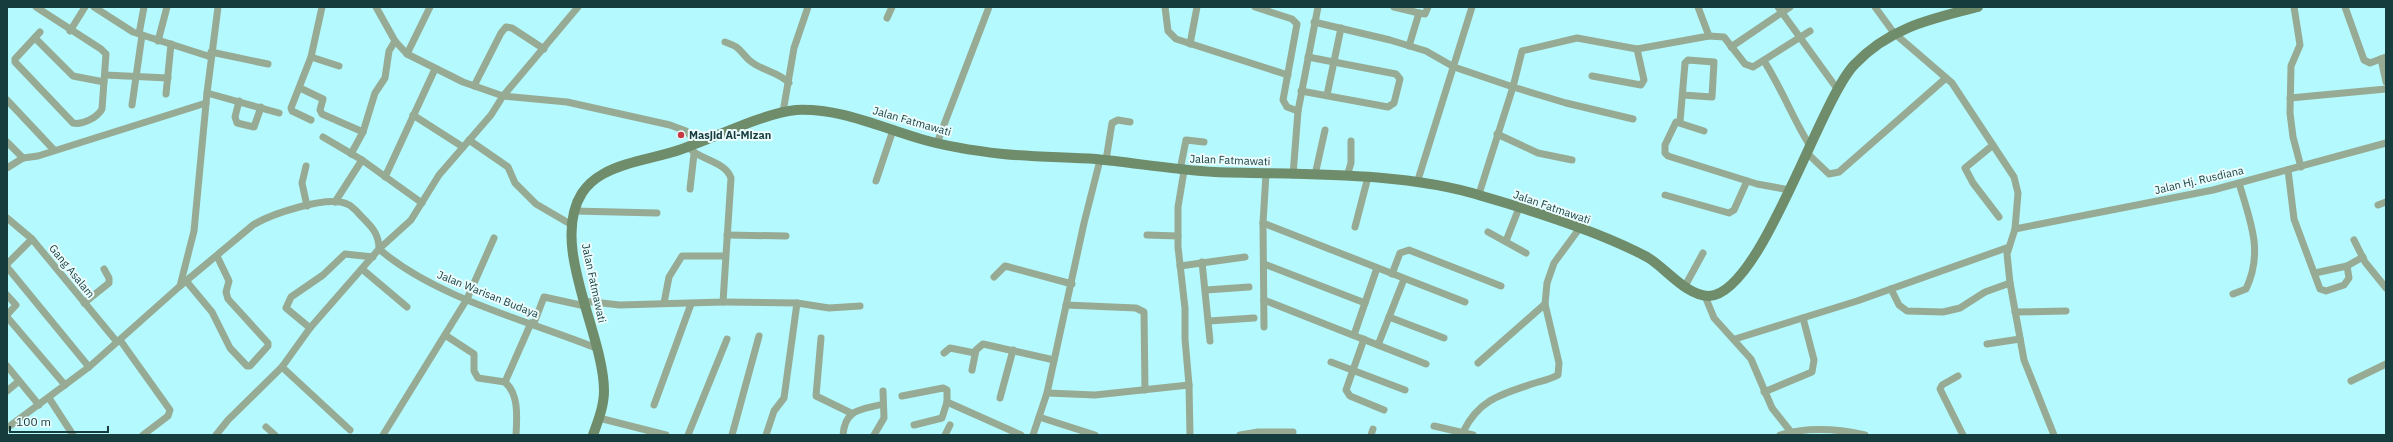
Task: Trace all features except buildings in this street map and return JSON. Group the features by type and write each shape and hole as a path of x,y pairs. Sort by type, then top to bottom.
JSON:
{"street":[{"path":"36,7 105,52 106,57 100,112 80,124 73,123 14,62 14,59 40,32"},
{"path":"70,30 85,7"},
{"path":"94,7 140,35 158,41 211,55 268,64"},
{"path":"132,105 144,7"},
{"path":"158,41 167,7"},
{"path":"180,286 194,231 211,55 218,7"},
{"path":"311,120 292,111 311,57 322,7"},
{"path":"376,7 395,41 407,54 435,69 474,86 503,96 567,102 670,125 686,132 698,143"},
{"path":"381,16 385,7"},
{"path":"407,54 430,7"},
{"path":"216,435 228,420 282,367 310,328 373,258 379,249 411,220 434,182 490,116 503,96 578,7"},
{"path":"783,112 794,48 808,7"},
{"path":"887,18 892,7"},
{"path":"937,143 989,7"},
{"path":"1165,7 1169,34 1176,39 1288,75"},
{"path":"1190,44 1197,7"},
{"path":"1255,7 1292,19 1297,24 1284,102 1287,107 1298,111"},
{"path":"1293,175 1298,111 1318,7"},
{"path":"1399,8 1425,14 1428,7"},
{"path":"1417,183 1472,7"},
{"path":"1698,7 1709,36"},
{"path":"1731,47 1780,10 1790,7"},
{"path":"1875,7 1894,33 1946,78 1962,98 2006,163 2018,186 2015,229 2007,259 2010,283 2020,339 2029,374 2054,435"},
{"path":"1792,432 1772,408 1751,359 1736,339 1714,318 1705,296 1724,291 1740,276 1790,190 1838,90 1854,65 1894,33 1918,22 1978,7"},
{"path":"2294,7 2300,45 2291,66 2290,98 2293,137 2301,167"},
{"path":"2345,7 2364,60 2370,63 2383,58 2386,82"},
{"path":"1780,10 1838,90"},
{"path":"1409,46 1419,13"},
{"path":"1314,22 1409,46 1426,52 1454,67 1513,87 1573,105 1633,119"},
{"path":"474,86 501,33 506,27 512,28 544,49"},
{"path":"1327,95 1341,28"},
{"path":"1479,194 1513,87 1520,54 1526,49 1572,38 1584,38 1637,49 1709,36 1724,37 1749,67 1757,66 1810,30"},
{"path":"35,38 73,76 104,78 136,76 168,78"},
{"path":"351,154 363,132 375,93 385,78 389,51 395,41"},
{"path":"725,42 737,46 749,60 781,75 789,83"},
{"path":"166,94 171,44"},
{"path":"1592,76 1641,85 1644,80 1637,49"},
{"path":"311,57 339,66"},
{"path":"1301,91 1391,106 1394,103 1400,79 1396,74 1308,57"},
{"path":"1680,122 1686,61 1714,62 1712,96 1683,95"},
{"path":"1764,61 1782,92 1809,150 1829,174 1839,172 1946,78"},
{"path":"386,177 435,69"},
{"path":"300,88 323,99 320,110 322,114 363,132"},
{"path":"2290,98 2386,89"},
{"path":"207,93 279,113"},
{"path":"7,100 54,150"},
{"path":"239,101 235,117 237,123 242,126 254,127 261,107"},
{"path":"7,168 23,158 38,156 206,103"},
{"name":"Jalan Fatmawati","path":"593,435 600,418 604,392 603,372 584,304 572,244 574,211 587,185 600,175 691,150 698,143 783,112 802,110 832,112 853,116 937,143 1004,154 1103,160 1182,170 1368,177 1417,183 1479,194 1580,229 1646,257 1685,286 1705,296"},
{"path":"413,116 463,147"},
{"path":"1033,435 1047,392 1072,284 1084,223 1103,160 1112,123 1118,120 1130,122"},
{"path":"1704,131 1680,122 1674,123 1665,145 1666,155 1747,181 1790,190"},
{"path":"876,181 893,130"},
{"path":"1315,175 1326,130"},
{"path":"1498,134 1538,153 1572,160"},
{"path":"323,137 362,160 422,203"},
{"path":"469,140 508,167 515,183 536,204 572,225"},
{"path":"1190,435 1189,385 1178,236 1178,207 1186,140 1204,142"},
{"path":"1347,176 1351,163 1351,141"},
{"path":"7,142 23,158"},
{"name":"Jalan Hj. Rusdiana","path":"2015,229 2239,183 2386,143"},
{"path":"1993,145 1965,168 1973,183 1999,217"},
{"path":"690,189 691,150 723,168 729,174 730,195 726,235 723,302"},
{"path":"335,202 362,160"},
{"path":"306,166 302,174 302,183 307,206"},
{"path":"2288,170 2294,219 2320,289 2326,291 2337,288 2347,282 2349,273 2347,266"},
{"path":"1264,327 1263,223 1266,174"},
{"path":"1355,227 1368,177"},
{"path":"1665,195 1729,213 1734,210 1747,181"},
{"path":"2233,294 2246,289 2256,257 2252,228 2239,183"},
{"path":"7,428 89,367 180,286 187,282 253,225 266,217 307,206 335,202 348,204 370,224 379,238 379,249"},
{"path":"2378,205 2386,202"},
{"path":"1506,241 1519,208"},
{"path":"574,211 657,213"},
{"name":"Gang Asalam","path":"7,218 32,239 84,303 118,341 170,408 168,416 143,435"},
{"path":"1263,223 1465,302"},
{"path":"1463,432 1476,410 1485,403 1508,392 1558,375 1559,363 1545,304 1549,273 1580,229"},
{"path":"1488,232 1526,253"},
{"path":"726,235 786,236"},
{"path":"1147,235 1178,236"},
{"path":"383,435 467,299 494,238"},
{"path":"32,239 7,265 89,367"},
{"path":"2354,240 2363,257 2386,288"},
{"path":"1736,339 1891,289 2009,247"},
{"name":"Jalan Warisan Budaya","path":"379,249 420,278 467,299 596,348"},
{"path":"1392,274 1400,253 1409,250 1501,286"},
{"path":"1685,286 1703,253"},
{"path":"310,328 286,308 291,297 323,275 345,254 373,258"},
{"path":"187,282 212,312 230,348 247,366 250,366 268,346 268,343 228,299 226,292 230,281 217,256"},
{"path":"664,303 669,277 682,256 725,256"},
{"path":"1180,266 1245,257"},
{"path":"2315,273 2347,266 2363,257"},
{"path":"1202,262 1210,341"},
{"path":"1264,264 1365,303"},
{"path":"994,277 1005,266 1072,284"},
{"path":"1354,335 1377,268"},
{"path":"84,303 109,283 109,278 104,269"},
{"path":"362,269 407,307"},
{"path":"1378,345 1404,278"},
{"path":"1891,289 1899,305 1907,311 1943,312 1960,308 1985,292 2010,283"},
{"path":"1206,290 1248,287"},
{"path":"7,295 16,305 7,316 65,384"},
{"path":"505,382 544,297 584,304 691,304 723,302 797,304 829,308 860,306"},
{"path":"1264,300 1426,364"},
{"path":"654,405 691,304"},
{"path":"766,435 774,411 784,398 797,304"},
{"path":"1478,363 1545,304"},
{"path":"1066,305 1136,308 1144,312 1145,390"},
{"path":"2015,312 2066,311"},
{"path":"1389,317 1444,338"},
{"path":"1209,321 1254,318"},
{"path":"1764,392 1812,372 1814,360 1802,318"},
{"path":"445,336 474,354 474,371 478,378 505,382 514,392 517,410 516,435"},
{"path":"732,435 759,336"},
{"path":"821,338 816,396 851,413"},
{"path":"688,435 727,339"},
{"path":"1986,344 2020,339"},
{"path":"1364,340 1353,370 1347,393 1350,396 1384,410"},
{"path":"972,370 975,353 983,344 1054,360"},
{"path":"944,353 950,348 975,353"},
{"path":"1000,398 1013,350"},
{"path":"1331,362 1405,390"},
{"path":"2351,381 2386,364"},
{"path":"7,366 39,405"},
{"path":"282,367 350,430"},
{"path":"1958,376 1942,385 1940,389 1963,435"},
{"path":"7,391 19,381"},
{"path":"1047,392 1095,395 1189,385"},
{"path":"902,396 945,388 948,394 948,402 942,418 914,425"},
{"path":"874,435 884,418 883,391"},
{"path":"49,398 73,435"},
{"path":"948,402 1021,435"},
{"path":"843,435 847,418 851,413 883,404"},
{"path":"1039,417 1095,435"},
{"path":"600,418 666,435"},
{"path":"945,435 950,425"},
{"path":"1434,426 1474,435"},
{"path":"266,427 275,435"},
{"path":"1780,435 1792,432 1823,433 1838,430 1865,435"},
{"path":"1240,435 1258,432 1293,432"}],"place":[{"name":"Masjid Al-Mizan","path":"681,135"}]}
